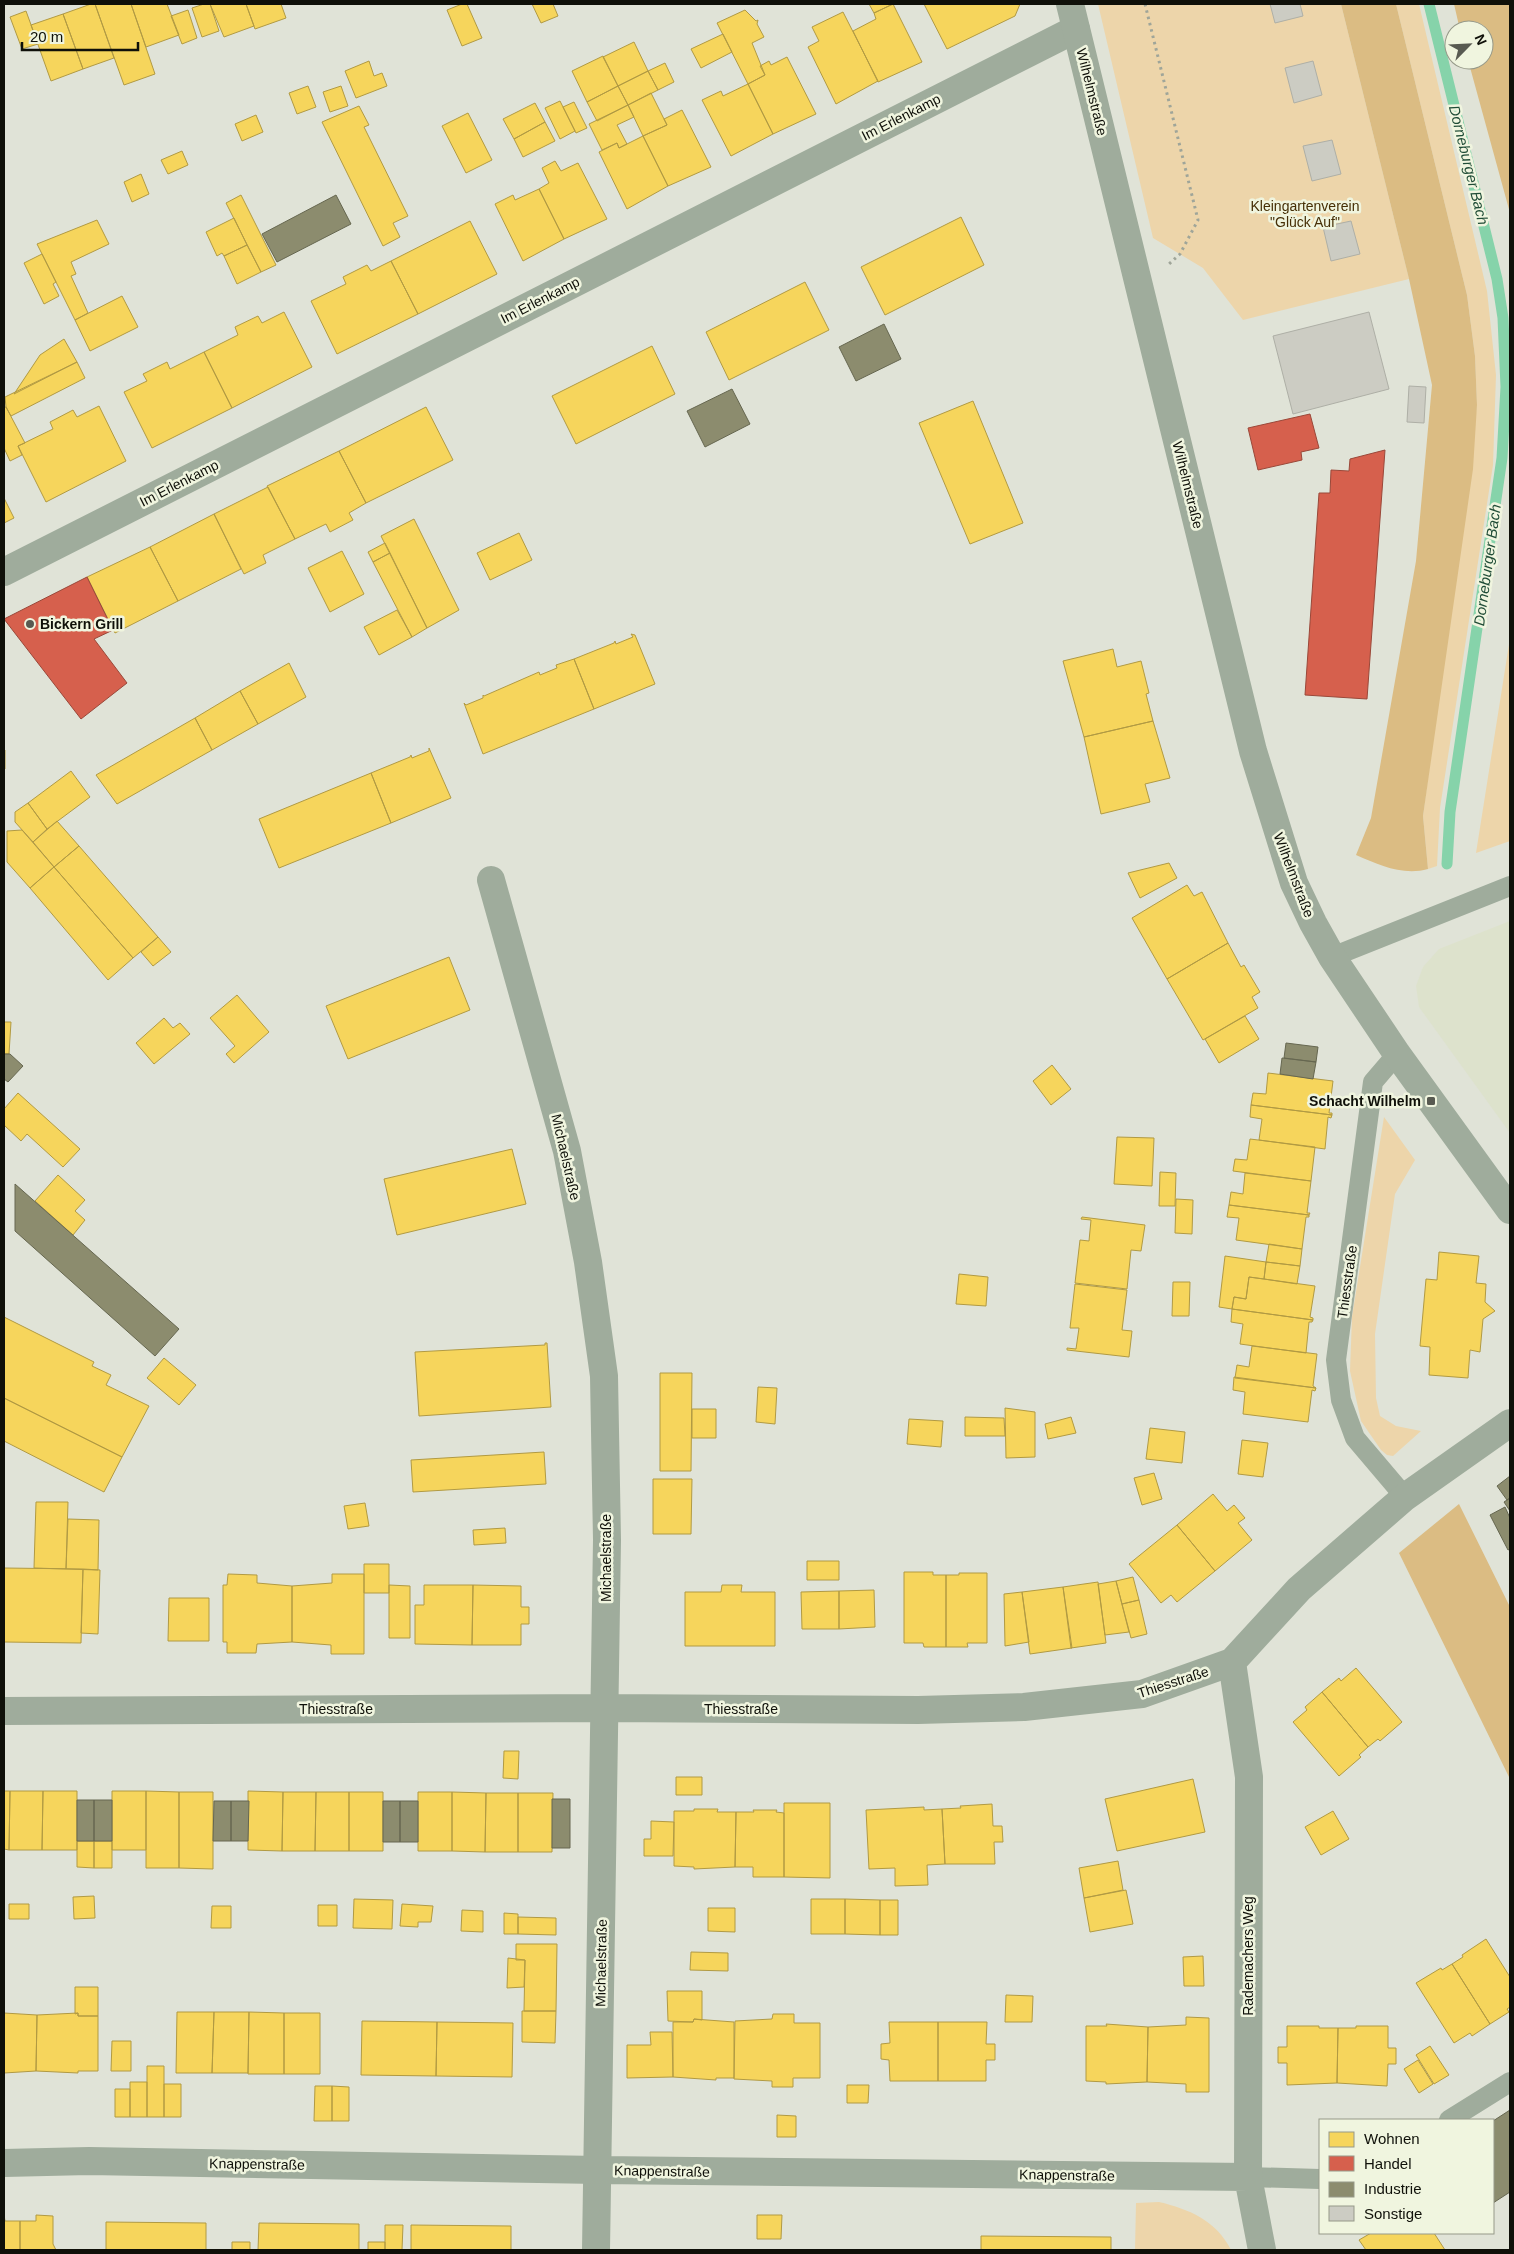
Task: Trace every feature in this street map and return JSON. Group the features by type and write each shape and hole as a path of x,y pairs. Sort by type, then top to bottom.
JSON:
{"street":[{"name":"Im Erlenkamp","path":"4,572 1073,16"},
{"name":"Wilhelmstraße","path":"1073,16 1253,751 1294,883 1312,923 1332,957 1396,1054 1510,1210"},
{"name":"Michaelstraße","path":"492,880 567,1151 588,1262 604,1376 607,1540 599,2170 596,2250"},
{"name":"Thiesstraße","path":"4,1711 604,1708 918,1710 1024,1707 1142,1694 1232,1662 1299,1589 1405,1497 1510,1423"},
{"name":"Rademachers Weg","path":"1232,1662 1248,1777 1248,2177 1262,2250"},
{"name":"Knappenstraße","path":"4,2163 89,2161 599,2170 1248,2177"}],"lane":[{"path":"1332,957 1510,886"},
{"name":"Thiesstraße","path":"1396,1054 1373,1082 1336,1360 1341,1400 1355,1438 1405,1497"},
{"path":"1451,2119 1510,2082"},
{"name":"Knappenstraße","path":"1248,2177 1319,2180"}],"path":[{"path":"1145,4 1198,220 1180,254 1167,266"}],"shaded area":[{"path":"1341,4 1396,4 1467,295 1475,356 1477,405 1473,469 1423,816 1428,869 1419,871 1391,868 1356,855 1371,818 1416,561 1432,385 1409,279"},
{"path":"1454,4 1510,4 1510,213 1471,70 1494,70 1494,20 1458,20"},
{"path":"1510,921 1510,1133 1419,1007 1416,986 1423,967 1439,949"},
{"path":"1459,1504 1510,1607 1510,1779 1399,1553"}],"green space":[{"name":"Kleingartenverein \"Glück Auf\"","path":"1098,4 1341,4 1409,279 1243,320 1203,268 1153,238"},
{"path":"1396,4 1419,4 1487,291 1496,375 1493,465 1440,808 1437,866 1428,869 1423,816 1477,405 1475,356 1467,295"},
{"path":"1510,638 1510,841 1476,853"},
{"path":"1384,1117 1415,1160 1395,1194 1375,1334 1376,1398 1380,1416 1396,1426 1421,1431 1393,1456 1387,1455 1381,1450 1361,1421 1350,1371 1352,1317"},
{"path":"1159,2202 1181,2208 1210,2224 1218,2231 1231,2250 1135,2250 1136,2203"}],"building: Wohnen":[{"path":"95,4 114,58 83,69 63,14"},
{"path":"95,4 131,4 155,74 124,85"},
{"path":"131,4 167,4 179,35 146,47"},
{"path":"210,4 219,31 202,37 192,8"},
{"path":"210,4 246,4 254,26 224,37"},
{"path":"246,4 281,4 286,18 255,29"},
{"path":"467,4 482,38 462,46 447,10"},
{"path":"532,4 553,4 558,16 541,23"},
{"path":"869,4 893,4 874,13"},
{"path":"893,4 922,62 878,82 853,31 876,19 874,13"},
{"path":"924,4 1020,4 1015,16 947,49"},
{"path":"188,10 197,38 182,44 171,16"},
{"path":"745,10 756,21 758,20 757,24 764,37 752,43 765,75 748,84 717,23"},
{"path":"26,11 38,44 22,49 10,17"},
{"path":"843,12 878,81 836,104 808,47 819,41 812,27"},
{"path":"63,14 83,69 51,81 31,25"},
{"path":"723,34 732,52 701,68 691,49"},
{"path":"634,42 648,71 618,86 603,57"},
{"path":"603,56 618,86 587,102 572,71"},
{"path":"787,57 816,114 773,134 748,84 765,75 760,66 769,61 771,65"},
{"path":"369,61 374,76 382,73 387,86 356,98 345,71"},
{"path":"665,63 674,82 658,90 648,71"},
{"path":"648,71 658,90 628,105 618,86"},
{"path":"748,84 773,134 731,156 702,100 721,91 723,96"},
{"path":"308,86 316,107 297,114 289,93"},
{"path":"341,86 348,106 330,112 323,92"},
{"path":"618,86 628,105 597,121 587,102"},
{"path":"651,93 667,125 643,136 628,105"},
{"path":"560,101 575,131 560,139 545,108"},
{"path":"574,102 587,128 576,133 563,107"},
{"path":"535,103 545,122 514,139 503,119"},
{"path":"628,105 634,117 617,125 627,144 619,148 617,143 602,150 589,124"},
{"path":"359,106 369,125 364,127 408,216 393,223 400,237 383,246 322,122"},
{"path":"682,110 711,167 668,186 643,136 667,125 664,119"},
{"path":"468,113 492,160 466,173 442,126"},
{"path":"256,115 263,132 242,141 235,124"},
{"path":"545,122 555,141 523,157 514,139"},
{"path":"643,136 668,186 627,209 599,152 617,143 619,148"},
{"path":"182,151 188,165 168,174 161,160"},
{"path":"555,161 561,171 578,163 607,219 564,239 539,189 549,183 542,168"},
{"path":"141,174 149,194 132,202 124,182"},
{"path":"539,189 564,239 523,261 495,204 513,195 515,200"},
{"path":"241,195 276,265 261,272 226,203"},
{"path":"961,217 984,265 885,315 861,267"},
{"path":"234,218 247,245 224,256 222,253 217,256 206,232"},
{"path":"97,220 109,244 71,262 76,274 71,276 88,313 75,320 37,244"},
{"path":"470,221 497,274 418,314 391,261"},
{"path":"247,245 261,272 237,284 224,256"},
{"path":"42,254 56,282 53,284 59,296 44,304 24,263"},
{"path":"391,261 418,314 337,354 311,301 346,284 343,277 367,265 371,271"},
{"path":"805,282 829,330 729,380 706,332"},
{"path":"122,296 138,327 90,351 75,320"},
{"path":"284,312 312,367 232,408 204,352 238,335 235,327 258,316 262,323"},
{"path":"64,339 77,362 14,394 40,355"},
{"path":"652,346 675,394 576,444 552,396"},
{"path":"204,352 232,408 152,448 124,392 147,381 143,374 167,362 170,369"},
{"path":"77,362 85,378 11,416 6,407 5,397"},
{"path":"973,401 1023,523 970,544 919,423"},
{"path":"99,406 126,461 46,502 18,446 53,429 50,422 73,410 77,417"},
{"path":"4,407 6,407 25,443 18,446 22,455 10,461 4,448"},
{"path":"426,407 453,460 366,503 339,451"},
{"path":"339,451 366,503 349,513 353,520 330,532 326,524 295,539 267,486"},
{"path":"268,487 295,539 263,555 266,563 244,574 214,514"},
{"path":"4,498 14,518 4,523"},
{"path":"214,514 241,569 178,601 150,547"},
{"path":"414,519 459,610 427,628 381,536"},
{"path":"519,533 532,560 490,580 477,553"},
{"path":"385,543 390,553 373,562 368,552"},
{"path":"150,547 178,601 115,633 87,577"},
{"path":"342,551 364,594 330,612 308,568"},
{"path":"390,553 427,628 412,637 373,562"},
{"path":"397,610 412,637 379,655 364,627"},
{"path":"631,634 635,635 655,684 594,709 574,659 615,641 616,644 633,637"},
{"path":"1113,649 1117,667 1141,661 1149,693 1146,694 1153,721 1084,737 1063,661"},
{"path":"574,659 594,709 483,754 464,703 466,705 483,698 483,695 539,672 540,675 557,668 556,665"},
{"path":"289,663 306,697 258,724 240,691"},
{"path":"240,691 258,724 212,750 195,718"},
{"path":"195,718 212,750 117,804 96,775"},
{"path":"1153,721 1170,778 1145,784 1150,802 1101,814 1084,737"},
{"path":"429,748 451,798 391,823 371,773 411,755 412,758 429,751"},
{"path":"5,750 5,769 4,769"},
{"path":"71,771 90,797 47,829 28,803"},
{"path":"371,773 391,823 279,868 259,819"},
{"path":"28,803 47,829 33,842 15,822 15,812"},
{"path":"57,821 79,846 54,867 33,842"},
{"path":"22,830 54,867 30,888 7,862 7,831"},
{"path":"79,846 158,937 133,958 54,867"},
{"path":"1169,863 1177,878 1140,898 1128,873"},
{"path":"54,867 133,958 108,980 30,888"},
{"path":"1187,885 1194,896 1202,892 1228,943 1167,979 1132,918"},
{"path":"158,937 171,952 153,966 141,952"},
{"path":"1228,943 1241,967 1244,965 1260,992 1252,997 1258,1008 1203,1040 1167,979"},
{"path":"449,957 470,1010 348,1059 326,1006"},
{"path":"237,995 269,1032 234,1063 226,1054 235,1046 210,1018"},
{"path":"1245,1016 1259,1039 1219,1063 1205,1039"},
{"path":"164,1018 173,1028 180,1023 190,1034 154,1064 136,1043"},
{"path":"4,1022 11,1022 9,1054 4,1054"},
{"path":"1052,1065 1071,1089 1051,1105 1033,1081"},
{"path":"1268,1073 1333,1081 1329,1113 1332,1113 1332,1115 1251,1105 1253,1093 1266,1094"},
{"path":"18,1093 80,1149 63,1167 27,1134 21,1141 4,1125 4,1109"},
{"path":"1251,1105 1332,1115 1331,1118 1328,1117 1325,1149 1259,1140 1262,1119 1250,1117"},
{"path":"1117,1137 1154,1138 1152,1186 1114,1184"},
{"path":"1250,1139 1315,1147 1311,1181 1233,1171 1235,1159 1247,1160"},
{"path":"512,1149 526,1204 397,1235 384,1179"},
{"path":"1160,1172 1176,1173 1175,1206 1159,1206"},
{"path":"1245,1173 1311,1181 1307,1213 1310,1213 1309,1215 1229,1205 1231,1192 1243,1194"},
{"path":"58,1175 85,1200 75,1211 85,1220 73,1235 35,1201"},
{"path":"1176,1199 1193,1200 1192,1234 1175,1233"},
{"path":"1229,1205 1309,1215 1309,1217 1306,1217 1302,1249 1236,1240 1239,1218 1227,1217"},
{"path":"1082,1217 1145,1225 1141,1251 1131,1250 1127,1289 1075,1283 1080,1240 1089,1241 1091,1220 1081,1219"},
{"path":"1269,1244 1302,1249 1300,1266 1266,1262"},
{"path":"1439,1252 1479,1256 1476,1283 1486,1284 1485,1302 1495,1311 1483,1319 1480,1352 1470,1350 1468,1378 1429,1375 1430,1347 1420,1346 1426,1279 1437,1280"},
{"path":"1225,1256 1266,1262 1264,1279 1249,1277 1246,1299 1234,1297 1232,1309 1219,1307"},
{"path":"1266,1262 1300,1266 1297,1284 1264,1279"},
{"path":"959,1274 988,1277 986,1306 956,1304"},
{"path":"1249,1277 1315,1286 1310,1317 1313,1320 1232,1309 1234,1297 1246,1299"},
{"path":"1173,1282 1190,1282 1189,1316 1172,1316"},
{"path":"1075,1284 1127,1290 1122,1330 1132,1331 1129,1357 1067,1350 1067,1348 1076,1349 1079,1328 1070,1328"},
{"path":"1232,1309 1313,1320 1309,1322 1306,1353 1240,1344 1243,1324 1231,1322"},
{"path":"4,1317 94,1362 92,1366 111,1375 106,1385 149,1406 122,1457 4,1398"},
{"path":"547,1343 551,1407 419,1416 415,1352 545,1345"},
{"path":"1252,1346 1317,1354 1313,1386 1316,1388 1235,1378 1237,1365 1249,1367"},
{"path":"164,1358 196,1385 179,1405 147,1378"},
{"path":"660,1373 692,1373 691,1471 660,1471"},
{"path":"1234,1377 1316,1388 1315,1391 1312,1390 1308,1422 1243,1414 1245,1392 1233,1390"},
{"path":"758,1387 777,1388 775,1424 756,1422"},
{"path":"4,1398 122,1457 104,1492 4,1441"},
{"path":"1005,1408 1035,1412 1035,1457 1006,1458"},
{"path":"692,1409 716,1409 716,1438 692,1438"},
{"path":"965,1417 1004,1418 1005,1436 965,1436"},
{"path":"1071,1417 1076,1433 1048,1439 1045,1424"},
{"path":"909,1419 943,1421 941,1447 907,1444"},
{"path":"1150,1428 1185,1432 1182,1463 1146,1459"},
{"path":"1242,1440 1268,1443 1263,1477 1238,1474"},
{"path":"544,1452 546,1484 413,1492 411,1460"},
{"path":"1154,1473 1162,1499 1142,1505 1134,1478"},
{"path":"653,1479 692,1479 691,1534 653,1534"},
{"path":"1213,1494 1227,1511 1234,1505 1245,1518 1238,1523 1252,1540 1215,1571 1177,1525"},
{"path":"36,1502 68,1502 66,1569 34,1568"},
{"path":"365,1503 369,1526 348,1529 344,1506"},
{"path":"68,1519 99,1520 98,1570 66,1569"},
{"path":"1177,1525 1215,1571 1177,1602 1171,1595 1161,1603 1129,1564"},
{"path":"505,1528 506,1543 474,1545 473,1530"},
{"path":"807,1561 839,1561 839,1580 807,1580"},
{"path":"364,1564 389,1564 389,1593 364,1593"},
{"path":"4,1568 83,1569 81,1643 4,1642"},
{"path":"83,1569 100,1570 98,1634 81,1633"},
{"path":"904,1572 933,1572 933,1575 946,1575 946,1647 924,1647 923,1643 904,1643"},
{"path":"959,1573 987,1573 987,1643 967,1643 968,1647 946,1647 946,1575 959,1575"},
{"path":"228,1574 257,1575 257,1583 292,1586 292,1642 257,1644 256,1653 227,1653 227,1642 223,1642 223,1585 227,1585"},
{"path":"332,1574 364,1574 364,1654 331,1654 331,1645 292,1642 292,1586 332,1583"},
{"path":"1133,1577 1139,1600 1122,1604 1116,1581"},
{"path":"1116,1581 1129,1632 1105,1635 1098,1584"},
{"path":"1098,1582 1106,1643 1071,1648 1063,1587"},
{"path":"389,1585 410,1586 410,1638 389,1638"},
{"path":"424,1585 473,1585 472,1645 415,1644 415,1605 424,1605"},
{"path":"473,1585 521,1586 521,1607 529,1607 529,1624 521,1624 521,1645 472,1645"},
{"path":"722,1585 742,1585 741,1592 775,1592 775,1646 685,1646 685,1592 721,1592"},
{"path":"1063,1587 1072,1648 1030,1654 1022,1592"},
{"path":"874,1590 875,1627 839,1629 839,1591"},
{"path":"839,1591 839,1629 802,1629 801,1592"},
{"path":"1022,1592 1029,1642 1005,1646 1004,1594"},
{"path":"169,1598 209,1598 209,1641 168,1641"},
{"path":"1139,1600 1147,1634 1131,1638 1122,1604"},
{"path":"1356,1668 1402,1722 1380,1741 1378,1739 1368,1747 1322,1692 1339,1678 1341,1681"},
{"path":"1322,1692 1368,1747 1359,1755 1361,1757 1339,1776 1293,1722 1307,1710 1305,1707"},
{"path":"504,1751 519,1751 518,1779 503,1778"},
{"path":"676,1777 702,1777 702,1795 676,1795"},
{"path":"1193,1779 1205,1832 1117,1851 1105,1799"},
{"path":"4,1791 10,1791 9,1850 4,1849"},
{"path":"10,1791 43,1791 42,1850 9,1850"},
{"path":"43,1791 77,1791 77,1850 42,1850"},
{"path":"112,1791 146,1791 146,1850 112,1850"},
{"path":"146,1791 179,1792 179,1868 146,1868"},
{"path":"248,1791 283,1792 282,1851 248,1850"},
{"path":"179,1792 213,1792 213,1869 179,1868"},
{"path":"283,1792 316,1792 315,1851 282,1851"},
{"path":"316,1792 349,1792 349,1851 315,1851"},
{"path":"349,1792 383,1792 383,1851 349,1851"},
{"path":"418,1792 452,1792 452,1851 418,1851"},
{"path":"452,1792 486,1793 485,1852 452,1851"},
{"path":"486,1793 518,1793 518,1852 485,1852"},
{"path":"518,1793 553,1793 552,1852 518,1852"},
{"path":"784,1803 830,1803 830,1878 784,1877"},
{"path":"992,1804 993,1826 1002,1826 1003,1842 994,1842 995,1864 945,1864 942,1809"},
{"path":"924,1807 924,1810 942,1809 945,1864 927,1865 928,1885 895,1886 895,1868 869,1869 866,1810"},
{"path":"694,1809 718,1809 717,1812 736,1812 735,1867 694,1869 694,1867 674,1866 674,1811 694,1811"},
{"path":"753,1810 777,1810 776,1812 784,1813 784,1877 753,1877 753,1867 735,1867 736,1812 754,1812"},
{"path":"1333,1811 1349,1839 1321,1855 1305,1827"},
{"path":"651,1821 674,1822 673,1856 644,1856 644,1839 651,1839"},
{"path":"77,1841 94,1841 94,1868 77,1867"},
{"path":"94,1841 112,1841 112,1868 94,1868"},
{"path":"1118,1861 1123,1890 1084,1898 1079,1868"},
{"path":"1126,1890 1133,1924 1090,1932 1084,1898"},
{"path":"94,1896 95,1918 74,1919 73,1897"},
{"path":"354,1899 393,1900 392,1929 353,1928"},
{"path":"811,1899 845,1899 845,1934 811,1934"},
{"path":"845,1899 880,1900 880,1935 845,1934"},
{"path":"880,1900 898,1900 898,1935 880,1935"},
{"path":"9,1904 29,1904 29,1919 9,1919"},
{"path":"402,1904 433,1906 431,1922 418,1922 418,1927 400,1926"},
{"path":"318,1905 337,1905 337,1926 318,1926"},
{"path":"212,1906 231,1906 231,1928 211,1928"},
{"path":"708,1908 735,1908 735,1932 708,1931"},
{"path":"462,1910 483,1911 483,1932 461,1931"},
{"path":"504,1913 518,1914 518,1934 504,1934"},
{"path":"518,1917 556,1918 556,1935 518,1934"},
{"path":"1486,1939 1510,1977 1510,2007 1507,2009 1509,2012 1490,2024 1452,1964"},
{"path":"516,1944 557,1944 556,2011 524,2011 525,1960 516,1960"},
{"path":"691,1952 728,1953 728,1971 690,1970"},
{"path":"1203,1956 1204,1986 1184,1986 1183,1957"},
{"path":"508,1958 525,1960 524,1987 507,1988"},
{"path":"1452,1964 1490,2024 1472,2036 1470,2033 1454,2043 1416,1983 1441,1968 1442,1970"},
{"path":"75,1987 98,1987 98,2016 78,2016 78,2013 75,2014"},
{"path":"667,1991 702,1991 702,2020 694,2019 693,2022 668,2021"},
{"path":"1006,1995 1033,1996 1032,2022 1005,2022"},
{"path":"522,2011 556,2011 555,2043 522,2042"},
{"path":"177,2012 214,2012 212,2073 176,2073"},
{"path":"214,2012 249,2012 248,2073 212,2073"},
{"path":"249,2012 284,2013 284,2074 248,2074"},
{"path":"4,2013 37,2015 36,2071 4,2073"},
{"path":"78,2013 78,2016 98,2016 98,2071 78,2071 78,2073 36,2071 37,2015"},
{"path":"284,2013 320,2013 320,2074 284,2074"},
{"path":"773,2014 794,2014 794,2023 820,2023 820,2078 793,2078 793,2087 772,2087 772,2081 734,2079 735,2021 772,2019"},
{"path":"1186,2017 1209,2018 1209,2092 1186,2092 1186,2084 1147,2082 1148,2027 1186,2025"},
{"path":"694,2019 734,2022 734,2078 716,2078 716,2080 673,2077 673,2022 693,2022"},
{"path":"362,2021 437,2022 436,2076 361,2075"},
{"path":"437,2022 513,2023 512,2077 436,2076"},
{"path":"889,2022 938,2022 938,2081 890,2081 889,2060 881,2059 881,2044 890,2043"},
{"path":"938,2022 987,2022 986,2044 995,2044 995,2060 986,2060 986,2081 938,2081"},
{"path":"1106,2024 1148,2027 1147,2082 1106,2084 1106,2082 1086,2081 1086,2026 1107,2026"},
{"path":"1287,2026 1338,2028 1337,2083 1287,2085 1287,2063 1278,2063 1278,2047 1287,2047"},
{"path":"1356,2026 1388,2026 1388,2048 1396,2048 1396,2064 1388,2064 1387,2086 1337,2083 1338,2028 1356,2028"},
{"path":"650,2032 672,2032 673,2077 627,2078 627,2045 651,2045"},
{"path":"112,2041 131,2041 131,2071 111,2071"},
{"path":"1430,2046 1449,2075 1434,2084 1416,2055"},
{"path":"1418,2060 1433,2084 1419,2093 1404,2069"},
{"path":"147,2066 164,2066 164,2117 147,2117"},
{"path":"130,2082 147,2082 147,2117 130,2117"},
{"path":"164,2084 181,2084 181,2117 164,2117"},
{"path":"847,2085 869,2085 868,2103 847,2103"},
{"path":"315,2086 332,2086 332,2121 314,2121"},
{"path":"332,2086 349,2087 349,2121 332,2121"},
{"path":"115,2089 130,2089 130,2117 115,2117"},
{"path":"777,2115 796,2116 796,2137 777,2137"},
{"path":"4,2215 5,2221 20,2221 20,2250 4,2250"},
{"path":"36,2215 53,2216 53,2244 56,2250 20,2250 20,2221 36,2221"},
{"path":"757,2215 782,2215 781,2239 757,2239"},
{"path":"106,2222 206,2223 206,2250 106,2250"},
{"path":"259,2223 359,2224 359,2250 258,2250"},
{"path":"385,2225 403,2225 402,2250 385,2250"},
{"path":"411,2225 511,2226 511,2250 411,2250"},
{"path":"1369,2234 1435,2234 1445,2250 1366,2250 1359,2240"},
{"path":"981,2236 1111,2237 1111,2250 981,2250"},
{"path":"232,2242 250,2242 250,2250 232,2250"},
{"path":"368,2242 385,2242 385,2250 368,2250"}],"building: Handel":[{"path":"1310,414 1319,448 1301,452 1302,460 1258,470 1248,428"},
{"path":"1385,450 1367,699 1305,695 1319,493 1330,493 1331,470 1349,471 1350,459"},
{"path":"87,577 113,630 94,639 127,683 81,719 4,619"}],"building: Industrie":[{"path":"336,195 351,224 277,262 262,234"},
{"path":"884,324 901,359 856,381 839,347"},
{"path":"732,389 750,424 705,447 687,411"},
{"path":"1286,1043 1318,1047 1316,1062 1284,1058"},
{"path":"4,1054 10,1054 23,1066 8,1082 4,1079"},
{"path":"1282,1058 1316,1062 1313,1079 1280,1074"},
{"path":"15,1184 179,1329 155,1356 15,1231"},
{"path":"1510,1476 1510,1498 1507,1500 1497,1486"},
{"path":"1510,1498 1510,1511 1504,1502"},
{"path":"1505,1507 1510,1518 1510,1549 1508,1550 1490,1515"},
{"path":"552,1799 570,1799 570,1848 552,1848"},
{"path":"77,1800 94,1800 94,1841 77,1841"},
{"path":"94,1800 112,1800 112,1841 94,1841"},
{"path":"214,1801 231,1801 231,1841 213,1841"},
{"path":"231,1801 249,1801 248,1841 231,1841"},
{"path":"383,1801 400,1801 400,1842 383,1842"},
{"path":"400,1801 418,1801 418,1842 400,1842"},
{"path":"1510,2110 1510,2192 1494,2202 1494,2120"}],"building: Sonstige":[{"path":"1270,4 1300,4 1303,16 1275,23"},
{"path":"1313,61 1322,95 1294,103 1285,68"},
{"path":"1332,140 1341,174 1312,181 1303,146"},
{"path":"1351,221 1360,254 1331,261 1323,227"},
{"path":"1369,312 1389,389 1293,414 1273,336"},
{"path":"1409,386 1426,387 1424,423 1407,422"}],"waterway":[{"name":"Dorneburger Bach","path":"1429,4 1497,279 1503,318 1506,387 1502,458 1450,812 1447,864"}],"place":[{"name":"Bickern Grill","path":"30,624"},
{"name":"Schacht Wilhelm","path":"1431,1101"}]}
